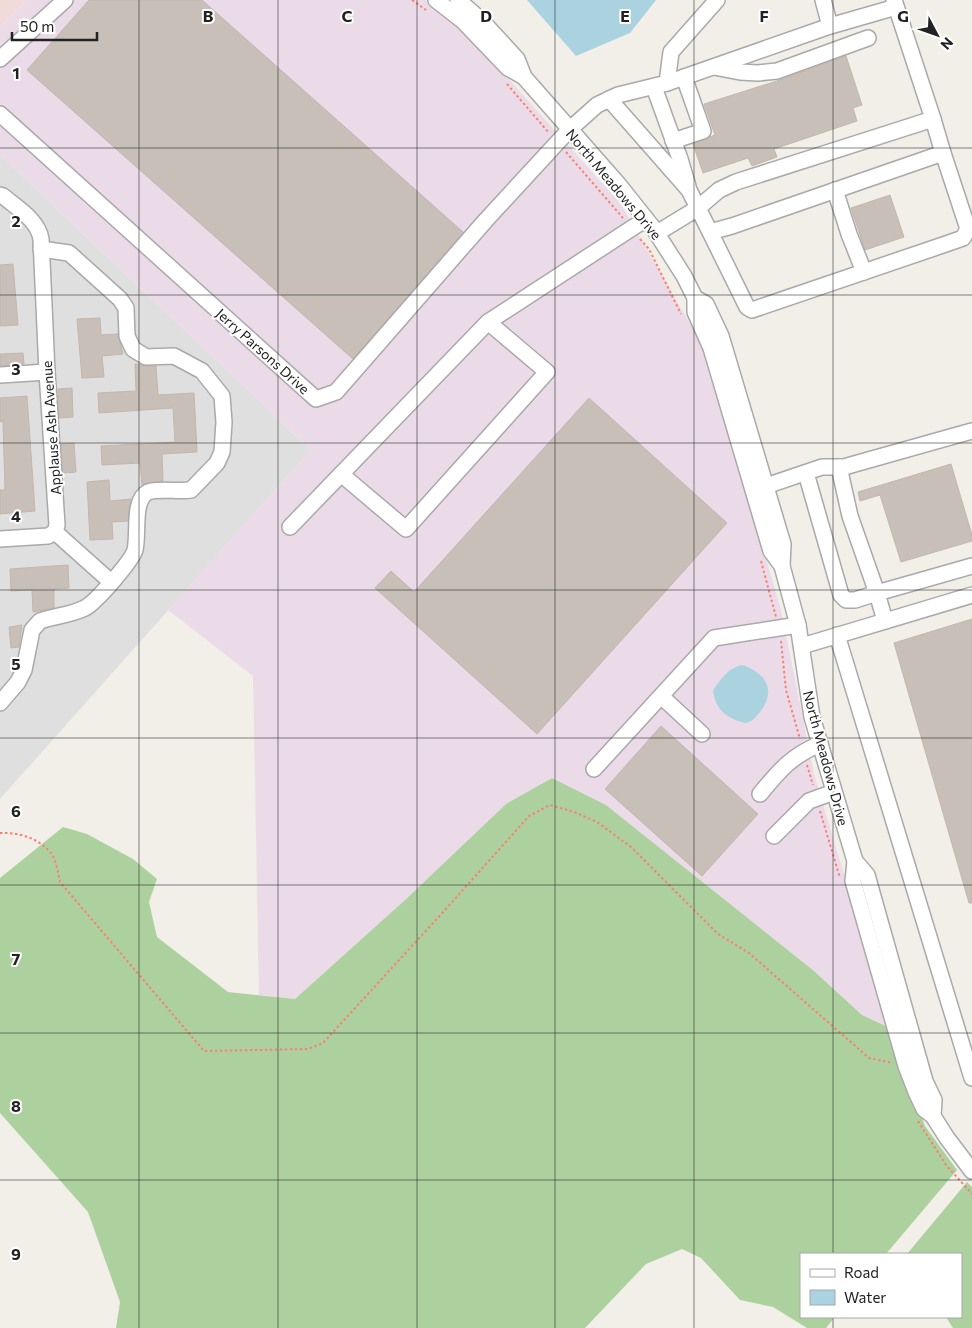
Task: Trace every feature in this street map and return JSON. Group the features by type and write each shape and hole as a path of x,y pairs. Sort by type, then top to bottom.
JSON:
{"street":[{"path":"0,59 65,0"},
{"name":"North Meadows Drive","path":"458,0 482,21 517,59 524,77 619,185 657,233 684,276 695,298 695,312 711,348 759,488 783,544 782,566 798,625 809,700 820,744 855,861 853,881 906,1066 924,1109 933,1116 972,1171"},
{"path":"718,0 671,52 660,85 689,190 747,307 752,310 963,238 968,230 895,3"},
{"path":"823,0 830,26"},
{"name":"Jerry Parsons Drive","path":"0,114 316,399 336,392 486,220 557,142 597,104 618,95 684,77 895,3"},
{"name":"North Meadows Drive","path":"432,6 463,22 508,68 524,77"},
{"path":"712,67 758,73 777,70 868,38"},
{"path":"674,141 704,131 684,77"},
{"path":"610,99 689,190"},
{"path":"657,233 698,208 719,190 736,182 933,119"},
{"path":"710,232 943,153"},
{"path":"835,190 864,272"},
{"name":"Applause Ash Avenue","path":"0,195 4,196 34,222 40,230 57,525 55,532"},
{"path":"290,527 488,322 646,219"},
{"path":"0,703 18,682 24,670 30,636 35,625 40,621 85,608 96,600 127,563 135,551 138,506 142,497 149,491 191,490 216,462 222,452 224,422 222,396 202,370 174,356 146,357 134,349 127,336 126,308 120,300 68,254 41,249"},
{"path":"341,474 406,529 548,372 488,322"},
{"path":"0,375 47,372"},
{"path":"759,488 822,467 839,467 858,463 972,431"},
{"path":"839,467 850,516 885,620"},
{"path":"806,473 841,595 846,600 855,600 972,566"},
{"path":"0,538 48,536 55,532 111,582"},
{"path":"802,646 972,595"},
{"path":"594,769 714,638 798,625"},
{"path":"836,635 972,1078"},
{"path":"661,696 702,734"},
{"path":"760,794 781,769 803,751 820,744"},
{"path":"774,836 803,806 816,798 834,792"},
{"name":"North Meadows Drive","path":"855,861 867,875 925,1081 934,1100 933,1116"}],"path":[{"path":"412,0 432,6"},
{"path":"505,82 649,249 684,322"},
{"path":"760,558 774,605 783,655 786,690 842,884"},
{"path":"0,833 33,838 52,852 60,882 204,1050 308,1050 323,1043 529,816 550,805 558,807 596,822 630,847 718,934 749,953 869,1058 906,1066"},
{"path":"916,1116 919,1125 946,1165 972,1194"}],"shaded area":[{"path":"0,0 27,0 0,27"},
{"path":"27,0 425,0 472,38 620,203 704,348 781,610 814,774 890,1028 862,1015 814,971 606,805 552,778 506,804 405,900 295,999 259,995 253,676 168,610 311,450 0,155 0,27"},
{"path":"0,155 311,450 0,799"}],"green space":[{"path":"552,778 606,805 814,971 862,1015 890,1028 925,1126 957,1170 887,1253 800,1253 800,1318 834,1318 826,1328 807,1328 773,1307 740,1300 701,1258 682,1249 646,1264 585,1328 116,1328 120,1302 88,1212 0,1113 0,878 63,827 87,834 133,859 157,879 149,902 157,937 228,992 295,999 405,900 506,804"},
{"path":"967,1182 972,1187 972,1328 953,1328 947,1318 962,1318 962,1253 908,1253"}],"water":[{"path":"527,0 656,0 630,33 576,56"},
{"path":"742,665 750,668 763,678 768,690 768,696 760,712 752,720 745,723 723,712 716,702 713,690 729,671"}],"building":[{"path":"89,0 202,0 463,232 353,359 27,70"},
{"path":"846,56 862,105 853,108 857,121 774,149 777,157 752,166 748,158 703,173 693,144 715,135 704,104 780,80"},
{"path":"890,195 904,237 865,250 851,208"},
{"path":"13,264 18,325 0,326 0,265"},
{"path":"100,318 101,335 118,334 123,354 102,356 104,377 82,378 77,319"},
{"path":"23,353 24,364 0,366 0,354"},
{"path":"135,364 156,366 158,395 194,393 197,452 162,454 163,481 142,485 140,463 102,465 101,446 175,442 173,408 99,413 98,393 136,391"},
{"path":"72,388 73,417 59,418 58,389"},
{"path":"27,396 35,511 0,514 0,490 5,490 3,421 0,422 0,398"},
{"path":"589,398 727,523 537,734 375,588 391,571 414,592"},
{"path":"74,443 76,472 63,473 61,444"},
{"path":"951,464 972,535 972,541 901,562 880,495 860,501 858,492"},
{"path":"109,480 110,501 131,499 128,521 112,522 113,539 90,540 87,482"},
{"path":"68,565 69,588 54,589 54,608 33,612 32,590 11,591 10,569"},
{"path":"972,619 972,903 969,903 894,643"},
{"path":"22,625 19,647 11,648 9,627"},
{"path":"661,726 758,814 702,876 605,789"}]}
